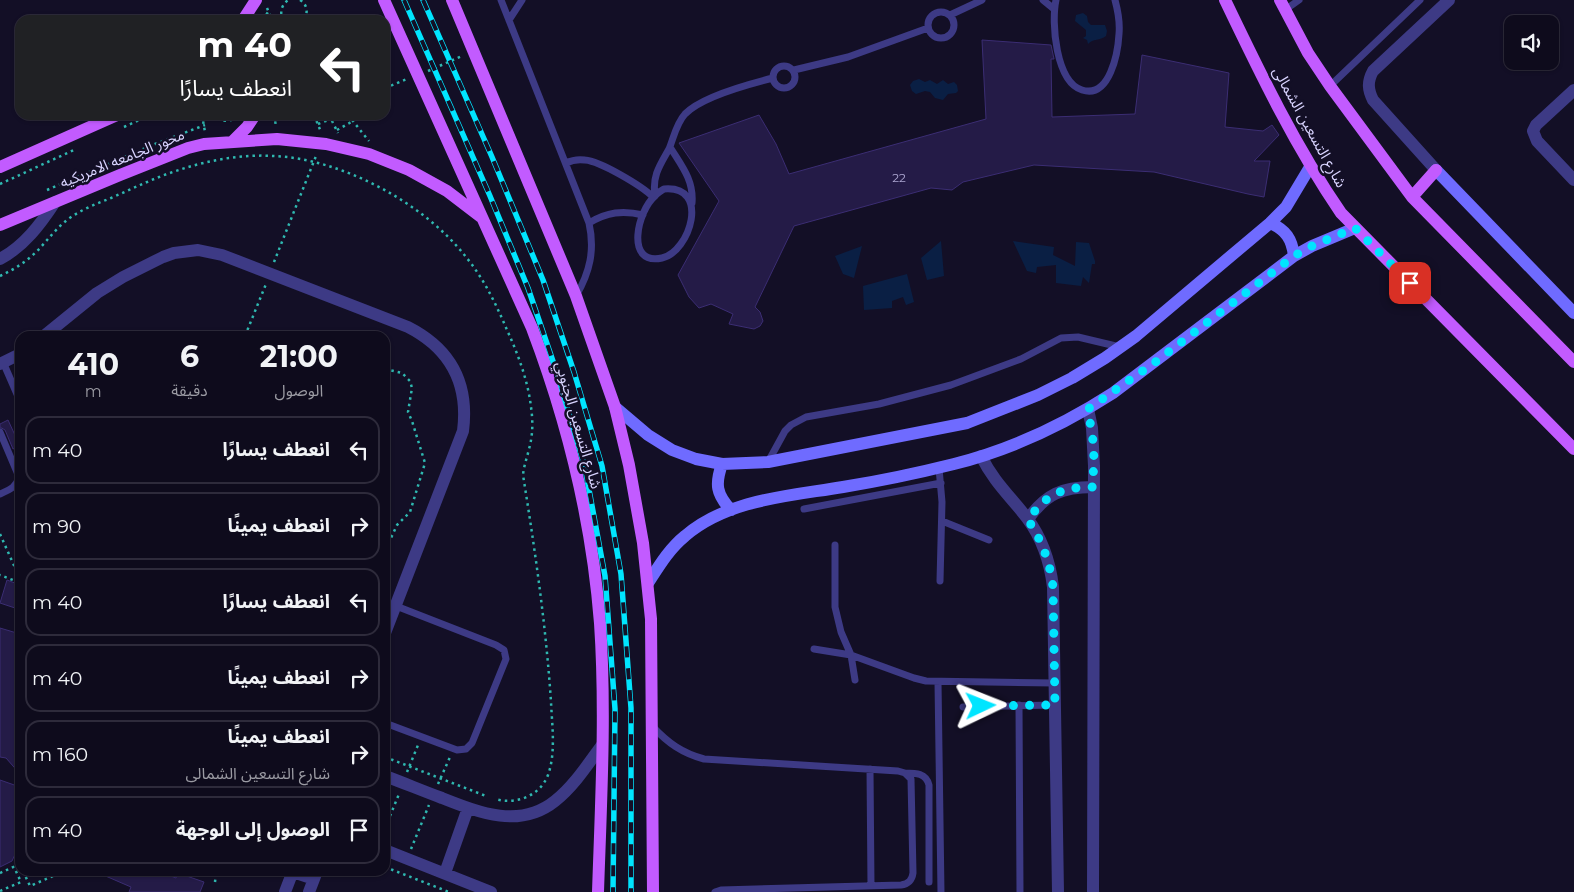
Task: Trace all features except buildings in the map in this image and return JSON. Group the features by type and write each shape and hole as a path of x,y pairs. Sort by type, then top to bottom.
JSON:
{"main road":[{"name":"شارع التسعين الجنوبي","path":"384,0 482,218 516,288 548,369 582,494 590,537 599,615 602,666 598,892"},
{"path":"452,0 576,296 615,407 637,504 651,619 653,892"},
{"name":"شارع التسعين الشمالى","path":"1225,0 1310,167 1340,213 1574,449"},
{"path":"248,15 261,3"},
{"path":"1282,5 1308,52 1330,86 1412,197 1574,362"},
{"path":"0,167 106,120"},
{"path":"233,141 251,120"},
{"name":"محور الجامعه الامريكيه","path":"0,225 170,155 204,144 323,135 409,170 447,191 482,218"},
{"path":"1412,197 1436,170"}],"street":[{"path":"1448,0 1373,71 1369,78 1368,86 1373,100 1436,170 1574,313"},
{"path":"1574,90 1536,124 1533,131 1537,141 1574,180"},
{"path":"615,407 648,435 672,450 696,459 722,464 768,462 967,424 1038,395 1072,378 1136,336 1270,223 1286,207 1310,167"},
{"path":"0,259 22,244 35,231 55,202"},
{"path":"1270,223 1288,235 1293,245 1294,256"},
{"path":"648,583 668,553 686,535 705,522 731,510 758,502 862,484 939,468 981,456 1053,427 1088,409 1154,363 1294,256 1312,246 1355,228"},
{"path":"50,331 85,302 137,270 174,253 198,250 211,252 270,274 420,333 430,340 444,354 460,381 465,412 463,431 390,621"},
{"path":"1,363 15,356"},
{"path":"1088,409 1094,447 1094,892"},
{"path":"981,456 998,484 1028,520 1042,544 1051,571 1053,587 1058,892"},
{"path":"722,464 718,476 718,488 722,500 731,510"},
{"path":"1028,520 1037,507 1048,497 1062,490 1077,487 1093,487"},
{"path":"390,778 468,808 504,817 525,815 544,808 556,800 602,745"},
{"path":"446,873 468,808"},
{"path":"390,852 491,892"},
{"path":"285,892 291,876"},
{"path":"308,892 315,876"}],"lane":[{"path":"501,0 589,223 592,235 590,265 585,280 576,296"},
{"path":"509,20 522,0"},
{"path":"950,15 982,0"},
{"path":"1042,0 1054,9"},
{"path":"1056,0 1054,30 1059,58 1074,86 1083,91 1094,90 1102,86 1113,69 1119,33 1119,18 1115,0"},
{"path":"1282,5 1300,0"},
{"path":"1330,86 1420,0"},
{"path":"942,12 950,15 954,22 953,31 948,37 940,39 932,36 928,28 929,20 934,14 942,12"},
{"path":"794,70 848,57 928,28"},
{"path":"783,65 789,66 794,70 795,82 791,86 779,87 775,83 773,78 774,72 778,67 783,65"},
{"path":"654,196 654,181 657,170 679,124 692,108 747,84 773,78"},
{"path":"670,146 688,176 692,190 692,204 692,215 686,234 674,250 666,257 656,259 647,257 640,250 637,241 638,231 642,215 654,196 664,189 673,189 681,191 692,204"},
{"path":"566,163 578,160 591,161 640,186 654,196"},
{"path":"589,223 614,212 632,212 642,215"},
{"path":"768,462 785,431 798,420 806,417 879,404 951,385 1021,359 1061,338 1078,337 1121,347"},
{"path":"1,363 15,391"},
{"path":"0,432 15,468"},
{"path":"939,468 942,522 940,581"},
{"path":"804,509 941,483"},
{"path":"0,494 15,487"},
{"path":"942,522 989,540"},
{"path":"835,546 835,607 841,632 852,655 855,680"},
{"path":"390,725 453,748 463,750 469,748 505,663 506,654 504,650 496,645 396,606"},
{"path":"814,649 852,655 914,678 938,682 1055,683"},
{"path":"938,682 941,892"},
{"path":"1019,705 1020,892"},
{"path":"962,707 1055,705"},
{"path":"652,726 683,752 704,759 898,770 905,773 921,774 929,785 929,882"},
{"path":"870,769 871,886"},
{"path":"715,892 721,890 905,885 913,876 912,784 905,773"}],"path":[{"path":"283,15 281,8 288,0"},
{"path":"300,0 307,10 306,15"},
{"path":"261,3 270,15"},
{"path":"204,120 204,144"},
{"path":"220,120 233,120"},
{"path":"318,124 328,120"},
{"path":"332,120 340,136 334,134"},
{"path":"337,131 353,120 374,147"},
{"path":"43,192 155,144 205,125"},
{"path":"358,136 362,132"},
{"path":"247,331 323,135"},
{"path":"0,276 25,262 57,228 78,212 162,176 195,165 240,156 274,156 314,162 356,176 396,197 429,220 453,242 476,270 495,302 514,345 529,394 532,417 532,429 524,462 523,475 549,666 552,758 548,774 536,792 516,801 495,799"},
{"path":"390,370 402,373 410,380 412,388 408,412 425,463 410,512 397,525 390,540"},
{"path":"0,534 15,568"},
{"path":"0,575 15,580"},
{"path":"401,874 453,748"},
{"path":"390,759 486,796"},
{"path":"0,873 14,867"},
{"path":"390,869 449,892"},
{"path":"0,891 21,882 18,876"},
{"path":"26,876 30,886 53,876"},
{"path":"215,882 216,876"}],"water":[{"path":"1083,13 1087,16 1088,22 1091,25 1105,25 1106,36 1088,44 1087,40 1083,38 1086,36 1086,30 1075,21 1076,15"},
{"path":"919,79 925,82 930,80 937,84 943,80 948,84 954,82 957,85 958,91 948,94 943,100 935,98 930,92 925,91 916,94 912,91 910,85 913,81"},
{"path":"941,241 944,276 927,280 921,258"},
{"path":"1013,241 1054,247 1053,255 1075,266 1076,242 1089,243 1095,264 1092,264 1089,283 1083,277 1081,286 1056,283 1056,265 1037,267 1036,273 1027,271"},
{"path":"862,246 854,278 843,274 835,256"},
{"path":"907,274 914,302 906,305 903,297 892,301 892,308 864,310 863,286"}],"railway":[{"path":"404,0 528,288 558,376 585,468 605,576 615,709 613,892"},
{"path":"423,0 492,157 543,280 574,372 602,466 621,574 631,708 631,892"}],"route":[{"path":"981,706 1055,705 1053,587 1051,571 1042,544 1028,520 1037,507 1048,497 1062,490 1077,487 1093,487 1094,447 1088,409 1154,363 1294,256 1312,246 1355,228 1410,283"}]}
